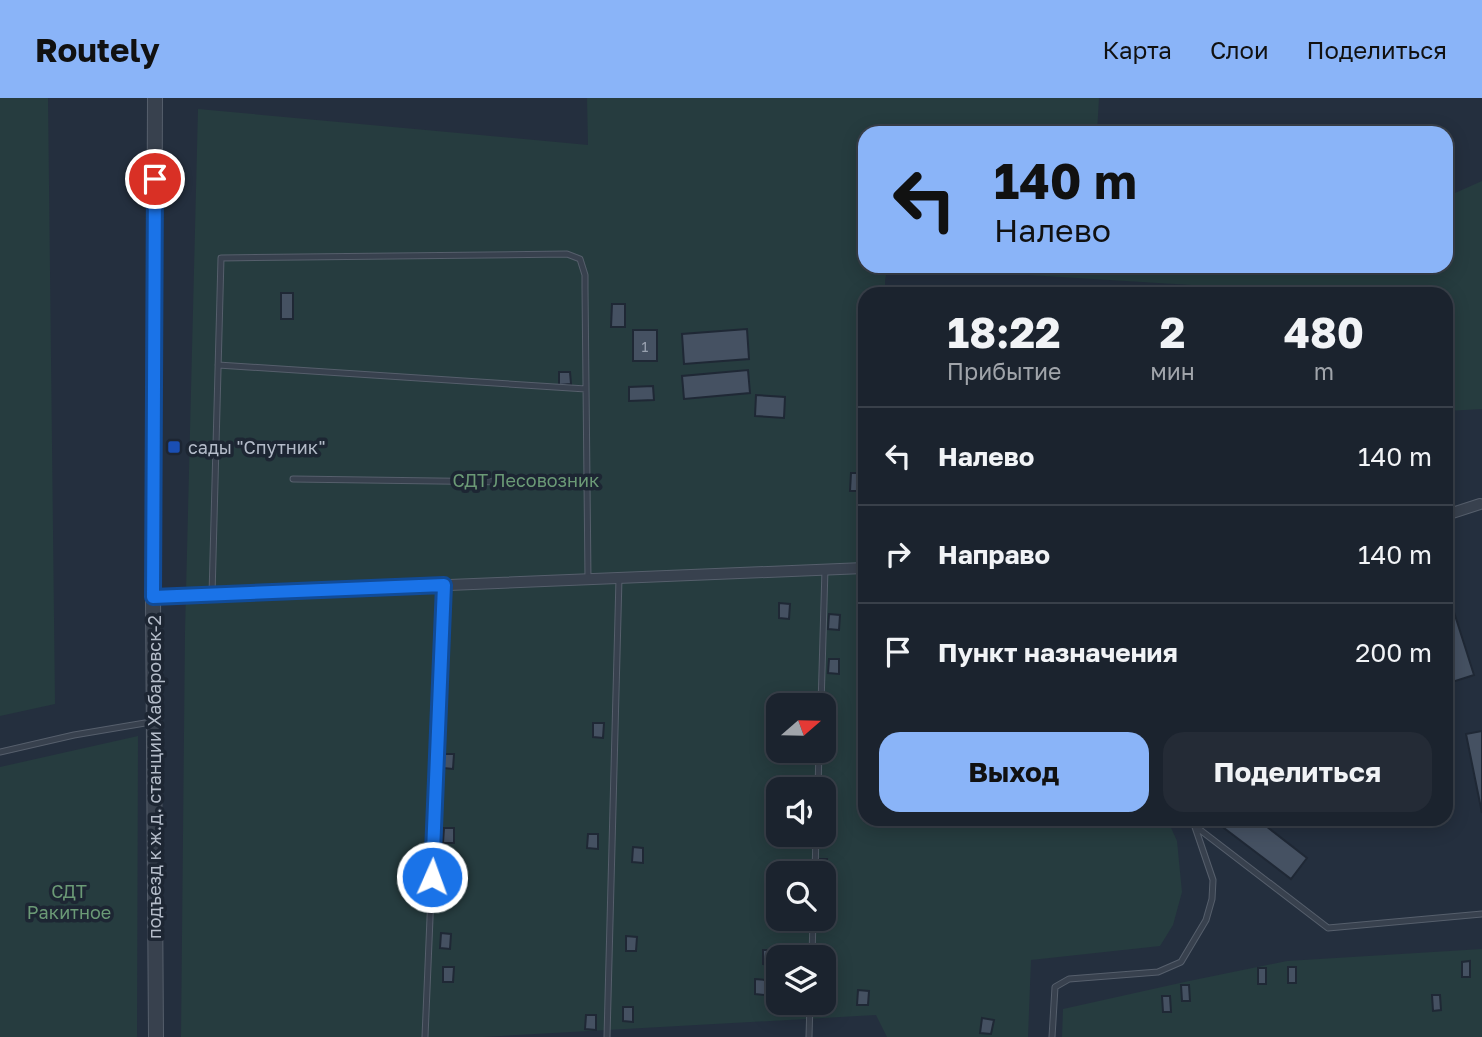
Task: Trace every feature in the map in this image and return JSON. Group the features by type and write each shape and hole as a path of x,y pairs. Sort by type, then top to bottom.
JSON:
{"street":[{"name":"подъезд к ж.д. станции Хабаровск-2","path":"155,98 153,597 156,1037"},
{"path":"1453,513 1480,504"},
{"path":"153,597 858,568"}],"lane":[{"path":"212,595 220,258 567,254 580,259 585,275 588,579"},
{"path":"218,365 586,390"},
{"path":"293,479 587,483"},
{"path":"821,693 825,569"},
{"path":"607,1037 619,578"},
{"path":"425,1037 444,585"},
{"path":"0,752 74,735 154,722"},
{"path":"1052,1037 1055,988 1069,979 1158,972 1181,962 1206,920 1212,899 1213,880 1194,826"},
{"path":"1198,826 1328,928 1482,914"},
{"path":"809,1037 810,1015"}],"green space":[{"path":"0,98 48,98 55,704 0,716"},
{"name":"СДТ Лесовозник","path":"587,98 1099,98 1097,126 858,126 858,273 886,273 885,287 858,287 858,826 1170,826 1177,841 1182,892 1173,925 1160,946 1031,960 1028,1037 887,1037 876,1015 483,1037 181,1037 185,632 198,109 588,145"},
{"path":"1482,181 1482,409 1453,411 1453,287 1224,287 1006,273 1453,273 1453,194"},
{"name":"СДТ Ракитное","path":"138,736 137,1037 0,1037 0,767"},
{"path":"1482,949 1482,1037 1062,1037 1063,1009 1189,981 1287,961"}],"building":[{"path":"281,293 293,293 293,319 281,319"},
{"path":"612,304 625,304 625,327 611,327"},
{"path":"747,329 749,359 684,364 682,334"},
{"path":"633,330 657,330 657,361 633,361"},
{"path":"748,370 750,393 684,399 682,376"},
{"path":"559,372 570,372 571,384 559,385"},
{"path":"653,386 654,400 629,401 629,387"},
{"path":"756,395 785,397 784,418 755,416"},
{"path":"851,473 858,473 858,491 850,491"},
{"path":"779,603 790,604 789,619 779,618"},
{"path":"1453,609 1474,675 1453,682"},
{"path":"829,614 840,615 839,630 828,629"},
{"path":"829,659 839,659 839,674 828,673"},
{"path":"593,723 604,723 603,738 593,737"},
{"path":"1482,731 1482,813 1466,734"},
{"path":"443,754 454,754 453,769 443,768"},
{"path":"1221,826 1266,826 1307,858 1291,879"},
{"path":"444,828 454,828 454,843 443,843"},
{"path":"588,834 598,834 598,849 587,848"},
{"path":"633,847 643,848 643,863 632,862"},
{"path":"441,933 451,934 450,949 440,948"},
{"path":"626,936 637,937 636,951 626,951"},
{"path":"763,950 766,950 766,964 763,964"},
{"path":"1470,961 1470,977 1462,977 1462,962"},
{"path":"443,967 454,967 453,982 443,982"},
{"path":"1288,967 1296,967 1296,983 1288,983"},
{"path":"1258,968 1266,968 1266,984 1258,984"},
{"path":"755,979 766,980 765,995 755,994"},
{"path":"1181,985 1189,985 1190,1001 1182,1001"},
{"path":"858,990 869,991 868,1005 857,1005"},
{"path":"1432,995 1440,995 1441,1010 1433,1011"},
{"path":"1162,996 1170,996 1171,1012 1163,1012"},
{"path":"623,1007 633,1007 633,1022 623,1021"},
{"path":"586,1015 596,1015 596,1030 585,1029"},
{"path":"982,1018 994,1020 991,1034 980,1033"}],"place":[{"name":"сады \"Спутник\"","path":"174,447"}],"route":[{"path":"155,179 153,597 444,585 432,877"}]}
